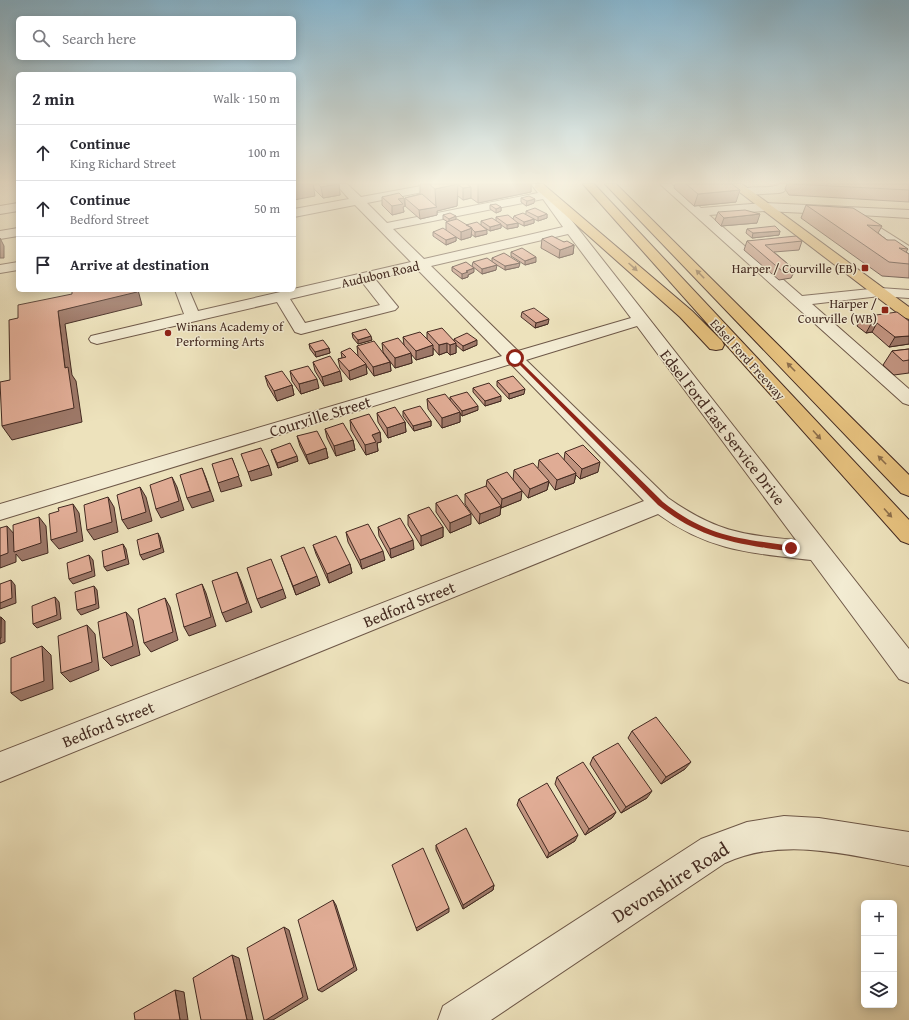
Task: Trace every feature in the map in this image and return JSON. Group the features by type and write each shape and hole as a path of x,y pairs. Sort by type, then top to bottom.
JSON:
{"main road":[{"path":"591,232 686,314 763,394 791,406"},
{"name":"Edsel Ford Freeway","path":"632,232 909,535"},
{"name":"Edsel Ford Freeway","path":"657,232 909,488"},
{"path":"798,232 909,314"}],"street":[{"path":"0,235 16,232"},
{"path":"390,232 660,504 680,519 705,532 733,540 819,552"},
{"name":"Audubon Road","path":"296,291 366,277 560,232"},
{"name":"Edsel Ford East Service Drive","path":"573,232 909,670"},
{"path":"720,232 909,399"},
{"path":"877,232 909,252"},
{"path":"0,269 16,266"},
{"path":"273,295 301,329 390,307 366,277"},
{"path":"183,292 193,317"},
{"name":"Audubon Road","path":"97,339 193,317 231,301 288,292"},
{"path":"799,301 880,292 909,294"},
{"name":"Courville Street","path":"0,512 640,320"},
{"name":"Bedford Street","path":"0,767 660,504"},
{"name":"Devonshire Road","path":"457,1020 713,851 740,840 769,833 788,832 909,849"}],"building":[{"path":"433,232 448,232 456,237 446,240"},
{"path":"751,232 772,232 753,233"},
{"path":"845,232 876,232 887,240 895,240 908,249 899,248 909,254 909,264 889,262"},
{"path":"552,236 574,245 560,250 542,239"},
{"path":"796,236 802,241 765,245 795,270 782,271 747,241"},
{"path":"522,248 536,257 525,261 511,252"},
{"path":"504,253 520,263 505,266 492,258"},
{"path":"487,258 497,265 482,269 473,262"},
{"path":"466,262 474,268 466,271 468,272 462,274 452,267"},
{"path":"72,292 137,292 58,311 65,368 68,367 74,408 2,426 0,382 10,380 9,320 18,318 18,305 72,294"},
{"path":"534,308 549,319 536,323 522,312"},
{"path":"897,312 909,321 909,336 895,337 877,323 871,324 862,317"},
{"path":"442,328 456,343 450,345 447,343 439,345 427,332"},
{"path":"366,329 371,336 358,340 352,333"},
{"path":"420,332 433,345 416,351 403,337"},
{"path":"467,333 477,340 463,346 454,339"},
{"path":"398,338 411,353 395,358 382,343"},
{"path":"323,340 329,348 315,352 309,344"},
{"path":"374,341 390,362 373,367 357,346"},
{"path":"350,348 366,364 349,371 338,359 346,357 341,352"},
{"path":"909,349 909,360 903,361 892,351"},
{"path":"330,356 340,371 322,377 313,362"},
{"path":"308,366 317,379 299,384 290,371"},
{"path":"282,371 292,385 274,391 265,376"},
{"path":"513,376 525,389 509,394 497,381"},
{"path":"489,383 501,396 485,401 473,388"},
{"path":"467,392 478,406 462,411 450,397"},
{"path":"445,394 460,412 442,418 427,399"},
{"path":"420,406 431,421 413,426 403,411"},
{"path":"395,407 405,422 387,428 377,413"},
{"path":"369,414 380,432 372,435 376,442 365,445 350,420"},
{"path":"343,423 353,440 334,446 325,429"},
{"path":"317,431 326,448 306,455 297,436"},
{"path":"290,443 297,456 277,463 271,450"},
{"path":"583,445 600,462 582,469 565,452"},
{"path":"261,448 269,465 248,472 241,454"},
{"path":"558,453 576,473 557,480 539,460"},
{"path":"232,458 239,476 218,483 212,464"},
{"path":"533,463 549,481 530,489 514,470"},
{"path":"202,468 210,491 187,498 180,475"},
{"path":"507,472 522,491 502,499 487,480"},
{"path":"172,477 179,501 156,509 150,485"},
{"path":"486,486 501,506 480,514 465,494"},
{"path":"140,487 146,512 122,520 117,495"},
{"path":"457,495 471,514 450,523 436,503"},
{"path":"108,497 112,522 87,530 84,505"},
{"path":"73,504 77,532 51,540 49,514 59,511 58,508"},
{"path":"429,507 443,527 421,536 408,515"},
{"path":"39,517 41,543 14,552 13,525"},
{"path":"400,518 413,540 390,549 378,527"},
{"path":"368,524 383,551 360,560 346,532"},
{"path":"7,526 8,553 0,556 0,528"},
{"path":"158,533 161,548 140,555 137,540"},
{"path":"336,536 350,564 327,574 313,545"},
{"path":"123,544 126,559 104,567 102,551"},
{"path":"304,547 317,576 293,586 281,556"},
{"path":"89,555 92,571 69,579 67,563"},
{"path":"271,559 283,589 257,599 247,568"},
{"path":"237,572 247,603 222,613 212,581"},
{"path":"11,580 12,598 0,603 0,584"},
{"path":"202,584 211,617 184,627 176,594"},
{"path":"94,586 96,604 77,610 75,592"},
{"path":"55,597 57,615 33,624 32,606"},
{"path":"165,598 173,632 144,643 138,609"},
{"path":"126,612 133,646 103,658 98,622"},
{"path":"1,617 1,638 0,638"},
{"path":"87,625 92,662 61,673 58,636"},
{"path":"42,646 44,681 11,693 11,658"},
{"path":"656,717 691,762 666,777 632,731"},
{"path":"618,743 652,791 626,807 593,757"},
{"path":"583,762 616,812 589,829 557,777"},
{"path":"547,783 578,835 549,853 519,799"},
{"path":"466,828 494,885 463,905 436,845"},
{"path":"423,848 449,908 416,928 392,865"},
{"path":"333,900 354,967 318,990 298,920"},
{"path":"284,927 303,997 264,1020 247,948"},
{"path":"232,955 247,1020 201,1020 193,978"},
{"path":"175,990 180,1020 135,1020 134,1013"}],"place":[{"name":"Harper / Courville (EB)","path":"865,268"},
{"name":"Harper / Courville (WB)","path":"885,310"},
{"name":"Winans Academy of Performing Arts","path":"168,333"}],"route":[{"path":"515,358 660,504 680,519 705,532 733,540 791,548"}]}
